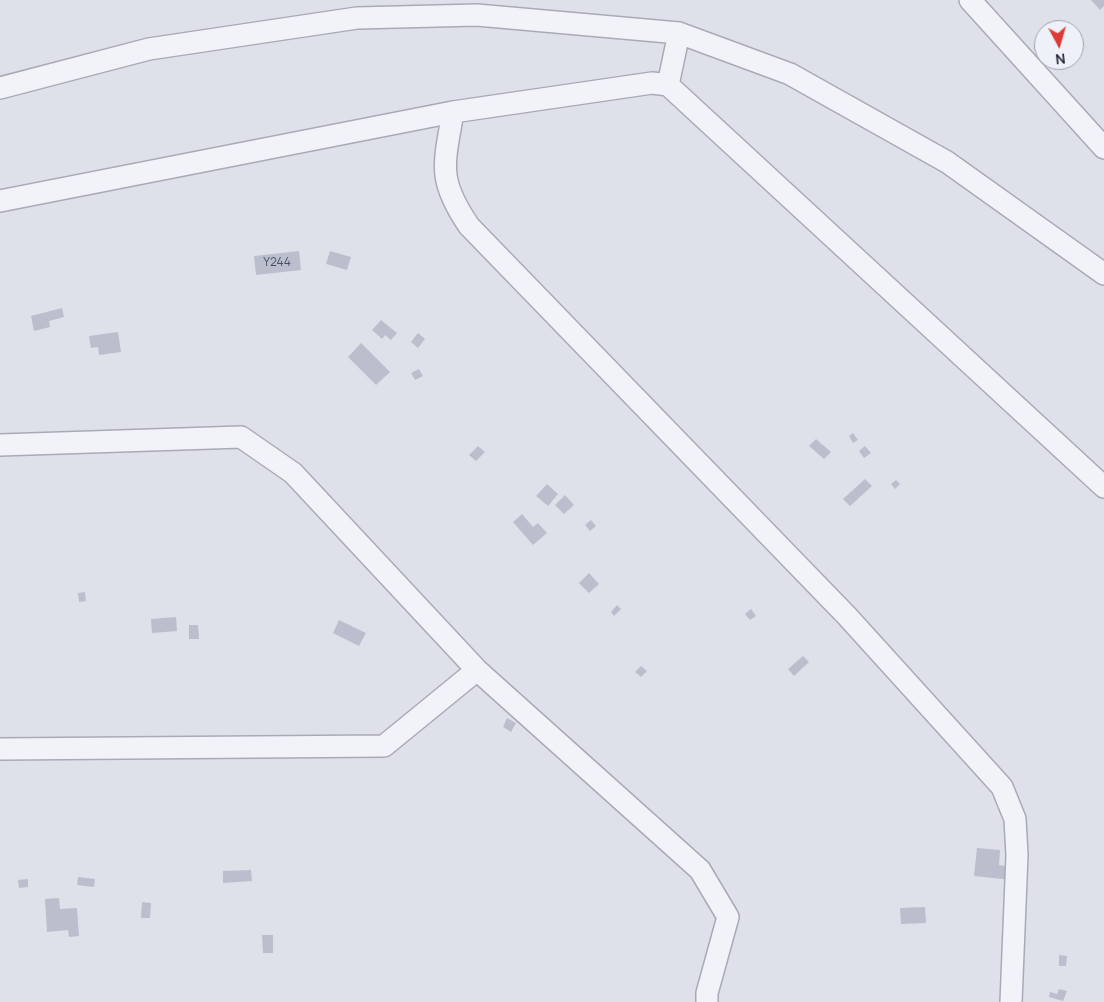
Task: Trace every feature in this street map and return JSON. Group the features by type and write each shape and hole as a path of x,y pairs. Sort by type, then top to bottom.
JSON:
{"street":[{"path":"970,0 1104,148"},
{"path":"0,88 158,48 357,18 477,7 679,33 790,74 947,162 1104,274"},
{"path":"668,84 679,33"},
{"path":"0,201 453,112 652,83 668,84 1104,487"},
{"path":"453,112 444,166 448,188 456,207 469,226 840,609 1002,787 1015,820 1017,854 1011,1002"},
{"path":"0,445 241,437 293,473 477,670 700,870 728,917 707,993 707,1002"},
{"path":"0,749 384,746 477,670"}],"building":[{"path":"1091,0 1104,0 1104,6 1100,10"},
{"path":"299,251 301,270 256,275 254,256"},
{"path":"330,251 351,257 347,270 326,264"},
{"path":"62,308 64,317 49,321 50,327 34,331 31,316"},
{"path":"381,320 397,333 391,340 385,335 382,339 372,330"},
{"path":"118,332 121,352 99,355 98,347 91,348 89,336"},
{"path":"418,333 425,339 418,348 411,342"},
{"path":"361,343 390,372 376,385 348,357"},
{"path":"419,369 423,376 415,380 411,373"},
{"path":"853,433 858,440 853,443 849,436"},
{"path":"816,439 831,452 824,459 809,446"},
{"path":"478,446 485,452 476,461 469,455"},
{"path":"865,446 871,453 864,458 859,451"},
{"path":"865,479 872,486 850,506 843,499"},
{"path":"896,480 900,484 895,489 891,484"},
{"path":"547,484 558,494 548,506 536,496"},
{"path":"565,495 574,505 564,514 555,505"},
{"path":"522,514 533,527 538,523 547,533 533,545 513,522"},
{"path":"591,520 596,526 590,531 585,525"},
{"path":"589,573 599,584 589,593 579,583"},
{"path":"85,592 86,601 79,602 78,593"},
{"path":"617,605 621,609 614,616 611,612"},
{"path":"751,609 756,616 750,620 745,614"},
{"path":"176,617 177,631 152,633 151,619"},
{"path":"339,620 366,633 359,646 333,633"},
{"path":"189,625 198,625 199,639 189,639"},
{"path":"803,656 809,662 794,676 788,669"},
{"path":"641,666 647,671 641,677 635,672"},
{"path":"507,718 516,723 511,732 503,727"},
{"path":"977,848 1000,850 999,865 1013,867 1012,880 974,876"},
{"path":"251,870 252,881 223,883 223,871"},
{"path":"78,877 95,879 94,887 77,885"},
{"path":"28,879 28,887 19,888 18,880"},
{"path":"59,898 60,909 77,908 79,936 69,937 68,930 47,932 45,899"},
{"path":"142,902 151,903 150,918 141,918"},
{"path":"925,907 926,923 901,924 900,908"},
{"path":"262,935 273,935 273,953 263,953"},
{"path":"1059,955 1067,956 1066,966 1059,966"},
{"path":"1059,989 1067,991 1063,1001 1049,997 1050,992 1057,994"}]}
